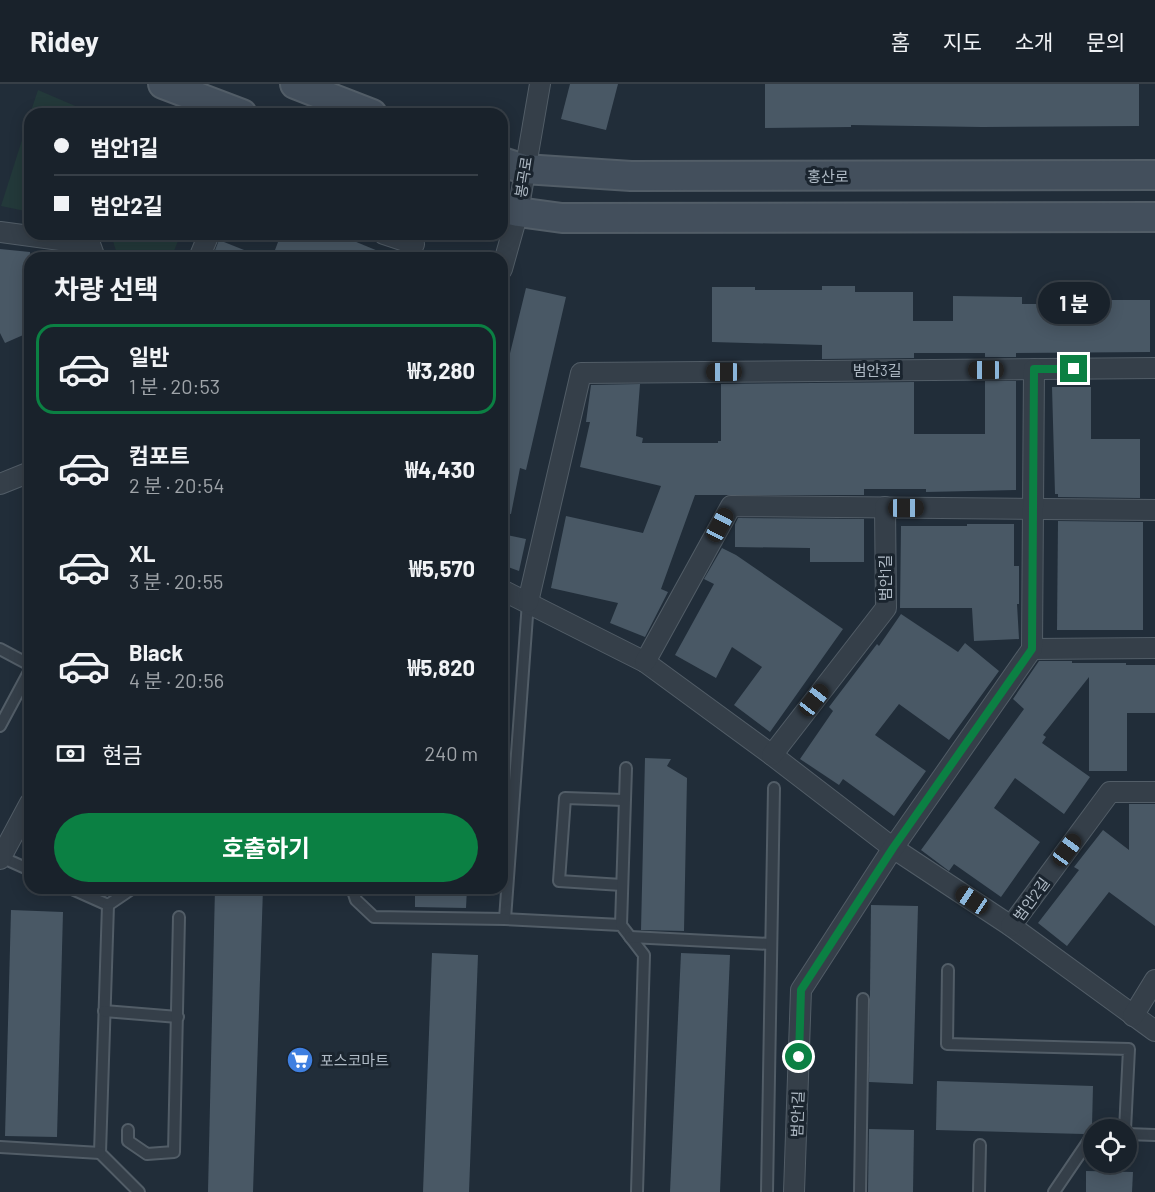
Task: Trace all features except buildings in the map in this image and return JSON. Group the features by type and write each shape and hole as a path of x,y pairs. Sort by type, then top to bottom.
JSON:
{"street":[{"path":"163,84 226,108"},
{"path":"296,84 357,108"},
{"name":"봉곡로","path":"510,210 513,166 540,84"},
{"name":"홍산로","path":"513,166 632,176 1155,175"},
{"path":"510,210 562,218 1155,217"},
{"path":"0,232 24,235"},
{"path":"60,240 90,244 93,252"},
{"path":"402,240 414,244 411,252"},
{"path":"893,848 1032,649 1034,369 1155,368"},
{"name":"범안3길","path":"528,602 581,373 1034,369"},
{"path":"0,484 24,474"},
{"path":"645,662 731,506 1155,510"},
{"name":"범안1길","path":"772,755 886,608 885,507"},
{"path":"508,593 645,662 772,755 893,848 1011,926 1155,1031"},
{"path":"1032,649 1155,648"},
{"name":"범안2길","path":"1011,926 1110,792 1155,792"},
{"path":"0,858 24,814"},
{"name":"범안1길","path":"794,1192 801,990 893,848"},
{"path":"1134,1016 1155,980"}],"lane":[{"path":"508,878 528,602"},
{"path":"0,649 24,662"},
{"path":"0,726 24,681"},
{"path":"626,768 621,925 644,956 637,1192"},
{"path":"767,1192 774,788"},
{"path":"622,885 560,881 565,798 624,800"},
{"path":"0,858 24,868"},
{"path":"83,894 108,905"},
{"path":"108,905 124,894"},
{"path":"354,894 356,900 374,918 505,919 621,925"},
{"path":"505,919 507,894"},
{"path":"100,1153 108,905"},
{"path":"128,1130 128,1141 147,1154 174,1152 179,917"},
{"path":"630,937 771,944"},
{"path":"948,970 947,1044 1130,1049 1126,1119"},
{"path":"860,1192 863,999"},
{"path":"104,1011 178,1017"},
{"path":"1137,1134 1155,1135"},
{"path":"979,1192 980,1145"},
{"path":"0,1147 100,1153 139,1192"},
{"path":"1054,1192 1083,1150"}],"green space":[{"path":"38,90 80,108 32,108"},
{"path":"24,134 24,211 1,206"},
{"path":"113,240 178,240 174,252 116,252"}],"place":[{"name":"포스코마트","path":"300,1060"}],"route":[{"path":"799,1057 801,990 893,848 1032,649 1034,369 1074,369"}]}
